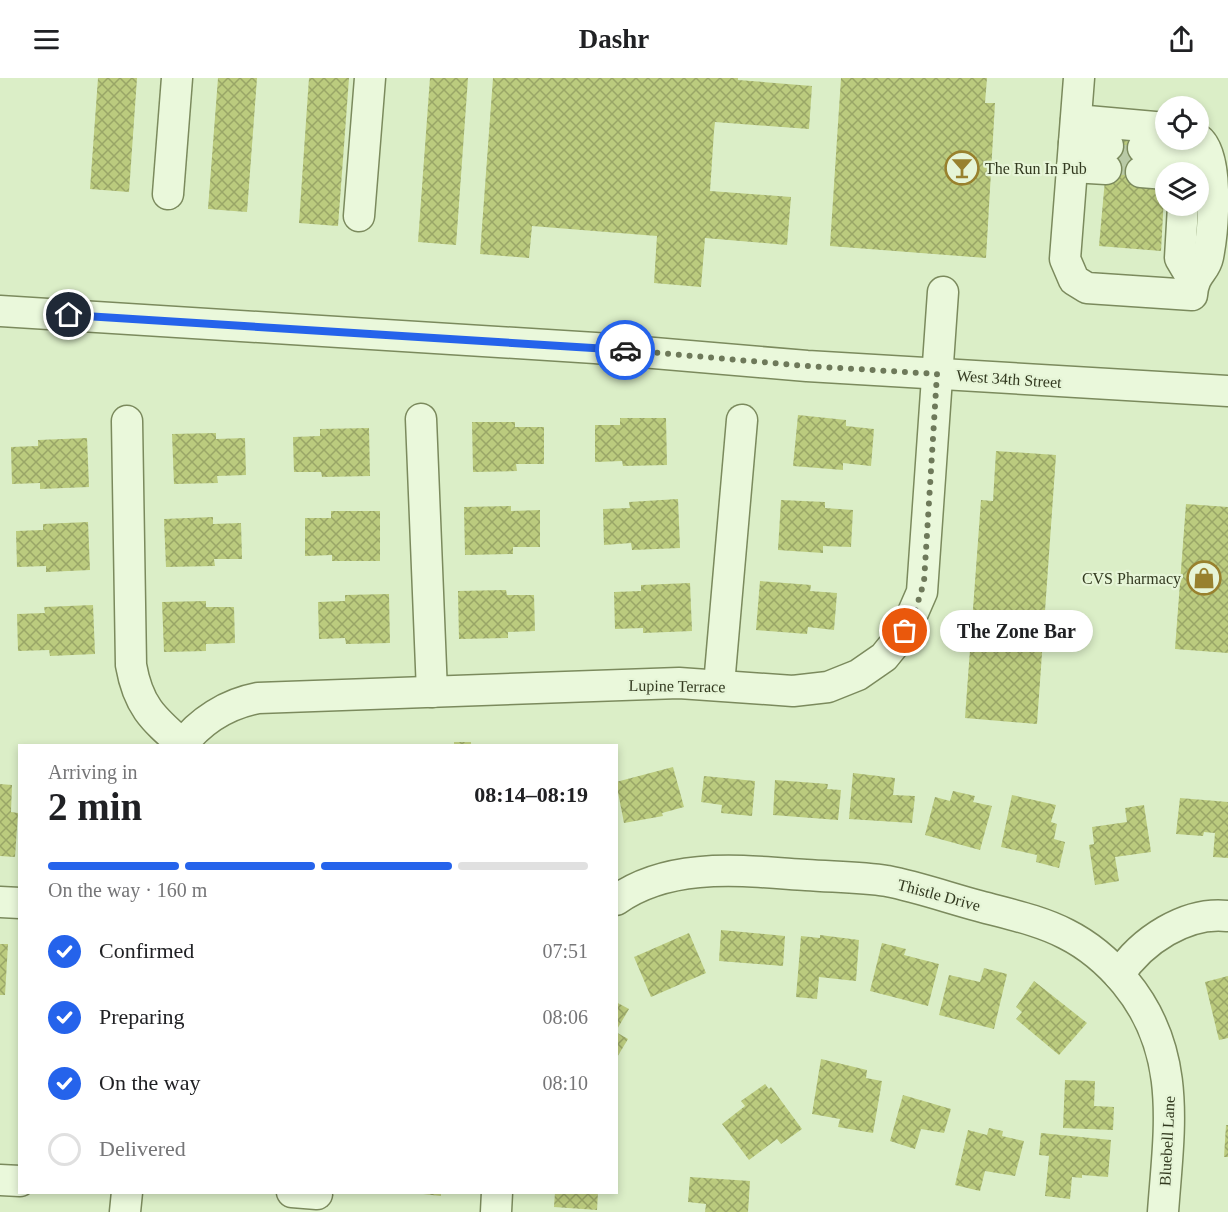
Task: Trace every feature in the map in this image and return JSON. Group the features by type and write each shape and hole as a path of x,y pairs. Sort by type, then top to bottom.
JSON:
{"street":[{"path":"168,194 177,78"},
{"path":"359,216 370,78"},
{"path":"1079,78 1065,259 1074,280 1087,288 1099,289 1193,278 1208,260 1214,175 1210,157 1205,150"},
{"path":"1074,147 1155,130"},
{"path":"1074,147 1107,158"},
{"path":"1148,164 1185,154 1200,169 1202,180 1197,259 1193,278"},
{"path":"1182,216 1180,258 1193,278"},
{"path":"1192,216 1190,258 1193,278"},
{"name":"Lupine Terrace","path":"182,744 200,725 218,713 248,700 269,697 679,683 793,691 828,687 858,675 892,649 905,631 915,612 924,582 943,292"},
{"name":"West 34th Street","path":"0,311 595,348 807,366 1228,391"},
{"path":"421,419 432,692"},
{"path":"719,685 742,420"},
{"path":"127,421 131,665 136,691 145,709 180,744"},
{"name":"Thistle Drive","path":"618,899 657,881 698,872 720,870 888,882 1047,926 1067,934 1095,952 1119,975"},
{"path":"0,902 18,903"},
{"path":"1119,975 1140,950 1167,930 1199,918 1228,916"},
{"name":"Bluebell Lane","path":"1119,975 1149,1020 1162,1048 1169,1080 1171,1112 1163,1212"},
{"path":"0,1180 18,1180"},
{"path":"125,1212 127,1194"},
{"path":"496,1212 497,1194"}],"building":[{"path":"98,78 137,78 129,192 90,189"},
{"path":"218,78 257,78 247,212 208,209"},
{"path":"309,78 349,78 338,226 299,223"},
{"path":"430,78 468,78 456,245 418,242"},
{"path":"493,78 738,78 738,80 812,86 809,129 715,122 710,191 791,197 787,245 705,238 701,287 654,283 657,236 532,226 529,258 480,254"},
{"path":"841,78 987,78 985,103 995,103 986,258 830,246"},
{"path":"1109,135 1143,138 1156,162 1155,216 1163,216 1161,251 1099,246"},
{"path":"798,415 846,420 846,426 874,429 871,466 843,463 843,470 793,466"},
{"path":"620,418 666,418 667,465 623,466 622,461 595,462 595,425 620,425"},
{"path":"472,422 515,422 515,427 544,427 544,464 516,464 517,471 473,472"},
{"path":"369,428 370,476 322,477 321,472 294,472 293,437 320,436 320,429"},
{"path":"216,433 216,439 245,438 246,475 217,476 218,483 174,484 172,434"},
{"path":"87,438 89,487 40,489 40,483 12,484 11,447 38,446 38,440"},
{"path":"996,451 1056,455 1037,724 965,718 981,500 993,501"},
{"path":"678,499 680,548 632,550 631,543 604,545 603,509 630,508 629,502"},
{"path":"781,500 825,502 825,508 853,510 851,547 823,546 823,553 778,550"},
{"name":"CVS Pharmacy","path":"1186,504 1228,507 1228,653 1175,649"},
{"path":"511,506 511,511 540,510 540,547 513,547 513,554 465,555 464,507"},
{"path":"331,511 380,511 380,561 332,561 332,555 305,556 305,518 331,518"},
{"path":"213,517 213,524 241,523 242,559 214,559 215,566 166,567 164,519"},
{"path":"88,522 90,570 46,572 46,566 17,567 16,531 43,530 43,524"},
{"path":"760,581 811,585 810,591 837,593 834,630 808,627 807,634 756,630"},
{"path":"690,583 692,631 643,633 643,628 615,629 614,592 641,591 641,585"},
{"path":"506,590 507,595 534,595 535,631 508,632 508,638 459,639 458,591"},
{"path":"389,594 390,643 346,644 345,638 319,639 318,602 345,601 345,595"},
{"path":"206,601 206,607 234,607 235,643 206,644 206,651 164,652 162,602"},
{"path":"93,605 95,654 50,656 49,650 18,651 17,614 45,613 44,607"},
{"path":"454,742 471,742 471,744 454,744"},
{"path":"673,767 684,807 662,813 663,816 624,823 618,781"},
{"path":"853,773 895,778 893,795 915,796 912,823 849,819"},
{"path":"704,776 755,781 752,816 721,813 722,805 701,802"},
{"path":"775,780 828,784 827,789 841,790 838,820 773,815"},
{"path":"0,784 12,785 11,812 18,813 15,857 0,856"},
{"path":"953,791 975,796 973,802 992,806 980,850 925,835 935,797 950,801"},
{"path":"1012,795 1056,805 1051,822 1057,824 1054,839 1065,842 1059,868 1036,862 1037,855 1001,847"},
{"path":"1180,798 1228,802 1228,858 1213,857 1215,833 1204,832 1203,836 1176,834"},
{"path":"1144,805 1151,852 1115,857 1119,881 1095,885 1089,845 1094,844 1092,827 1127,822 1125,808"},
{"path":"721,930 785,936 783,966 719,961"},
{"path":"689,933 706,973 651,997 634,957"},
{"path":"820,935 859,940 856,981 819,977 817,999 796,997 801,936 820,938"},
{"path":"882,943 906,949 904,955 939,964 928,1006 870,991"},
{"path":"0,944 8,944 5,995 0,995"},
{"path":"984,968 1007,974 994,1029 939,1015 949,975 980,982"},
{"path":"1228,976 1228,1038 1219,1040 1205,982"},
{"path":"1034,981 1087,1023 1059,1055 1016,1019 1022,1012 1016,1007"},
{"path":"618,1003 629,1009 618,1028"},
{"path":"618,1033 628,1039 618,1056"},
{"path":"821,1059 867,1070 866,1078 882,1081 873,1133 838,1127 840,1119 812,1114"},
{"path":"1065,1080 1095,1081 1094,1106 1114,1107 1113,1130 1063,1128"},
{"path":"765,1084 769,1089 771,1087 802,1129 781,1144 777,1139 749,1160 722,1124 745,1106 741,1101"},
{"path":"903,1095 951,1109 944,1133 921,1129 915,1149 890,1141"},
{"path":"1226,1125 1228,1125 1228,1157 1224,1157"},
{"path":"989,1128 1003,1131 1002,1136 1024,1141 1015,1176 985,1171 980,1191 955,1185 968,1130 987,1135"},
{"path":"1041,1133 1111,1140 1108,1177 1082,1175 1082,1178 1072,1177 1070,1199 1045,1196 1049,1156 1039,1155"},
{"path":"690,1177 750,1181 748,1212 705,1212 706,1204 688,1202"},
{"path":"555,1194 598,1194 597,1210 554,1207"}],"tunnel":[{"path":"1107,159 1142,161"}],"way so far":[{"path":"625,350 807,366 937,374 926,570 922,592 905,631"}],"place":[{"name":"The Run In Pub","path":"962,168"},
{"name":"CVS Pharmacy","path":"1204,578"},
{"name":"The Zone Bar","path":"905,631"}],"route":[{"path":"69,315 625,350"}]}
